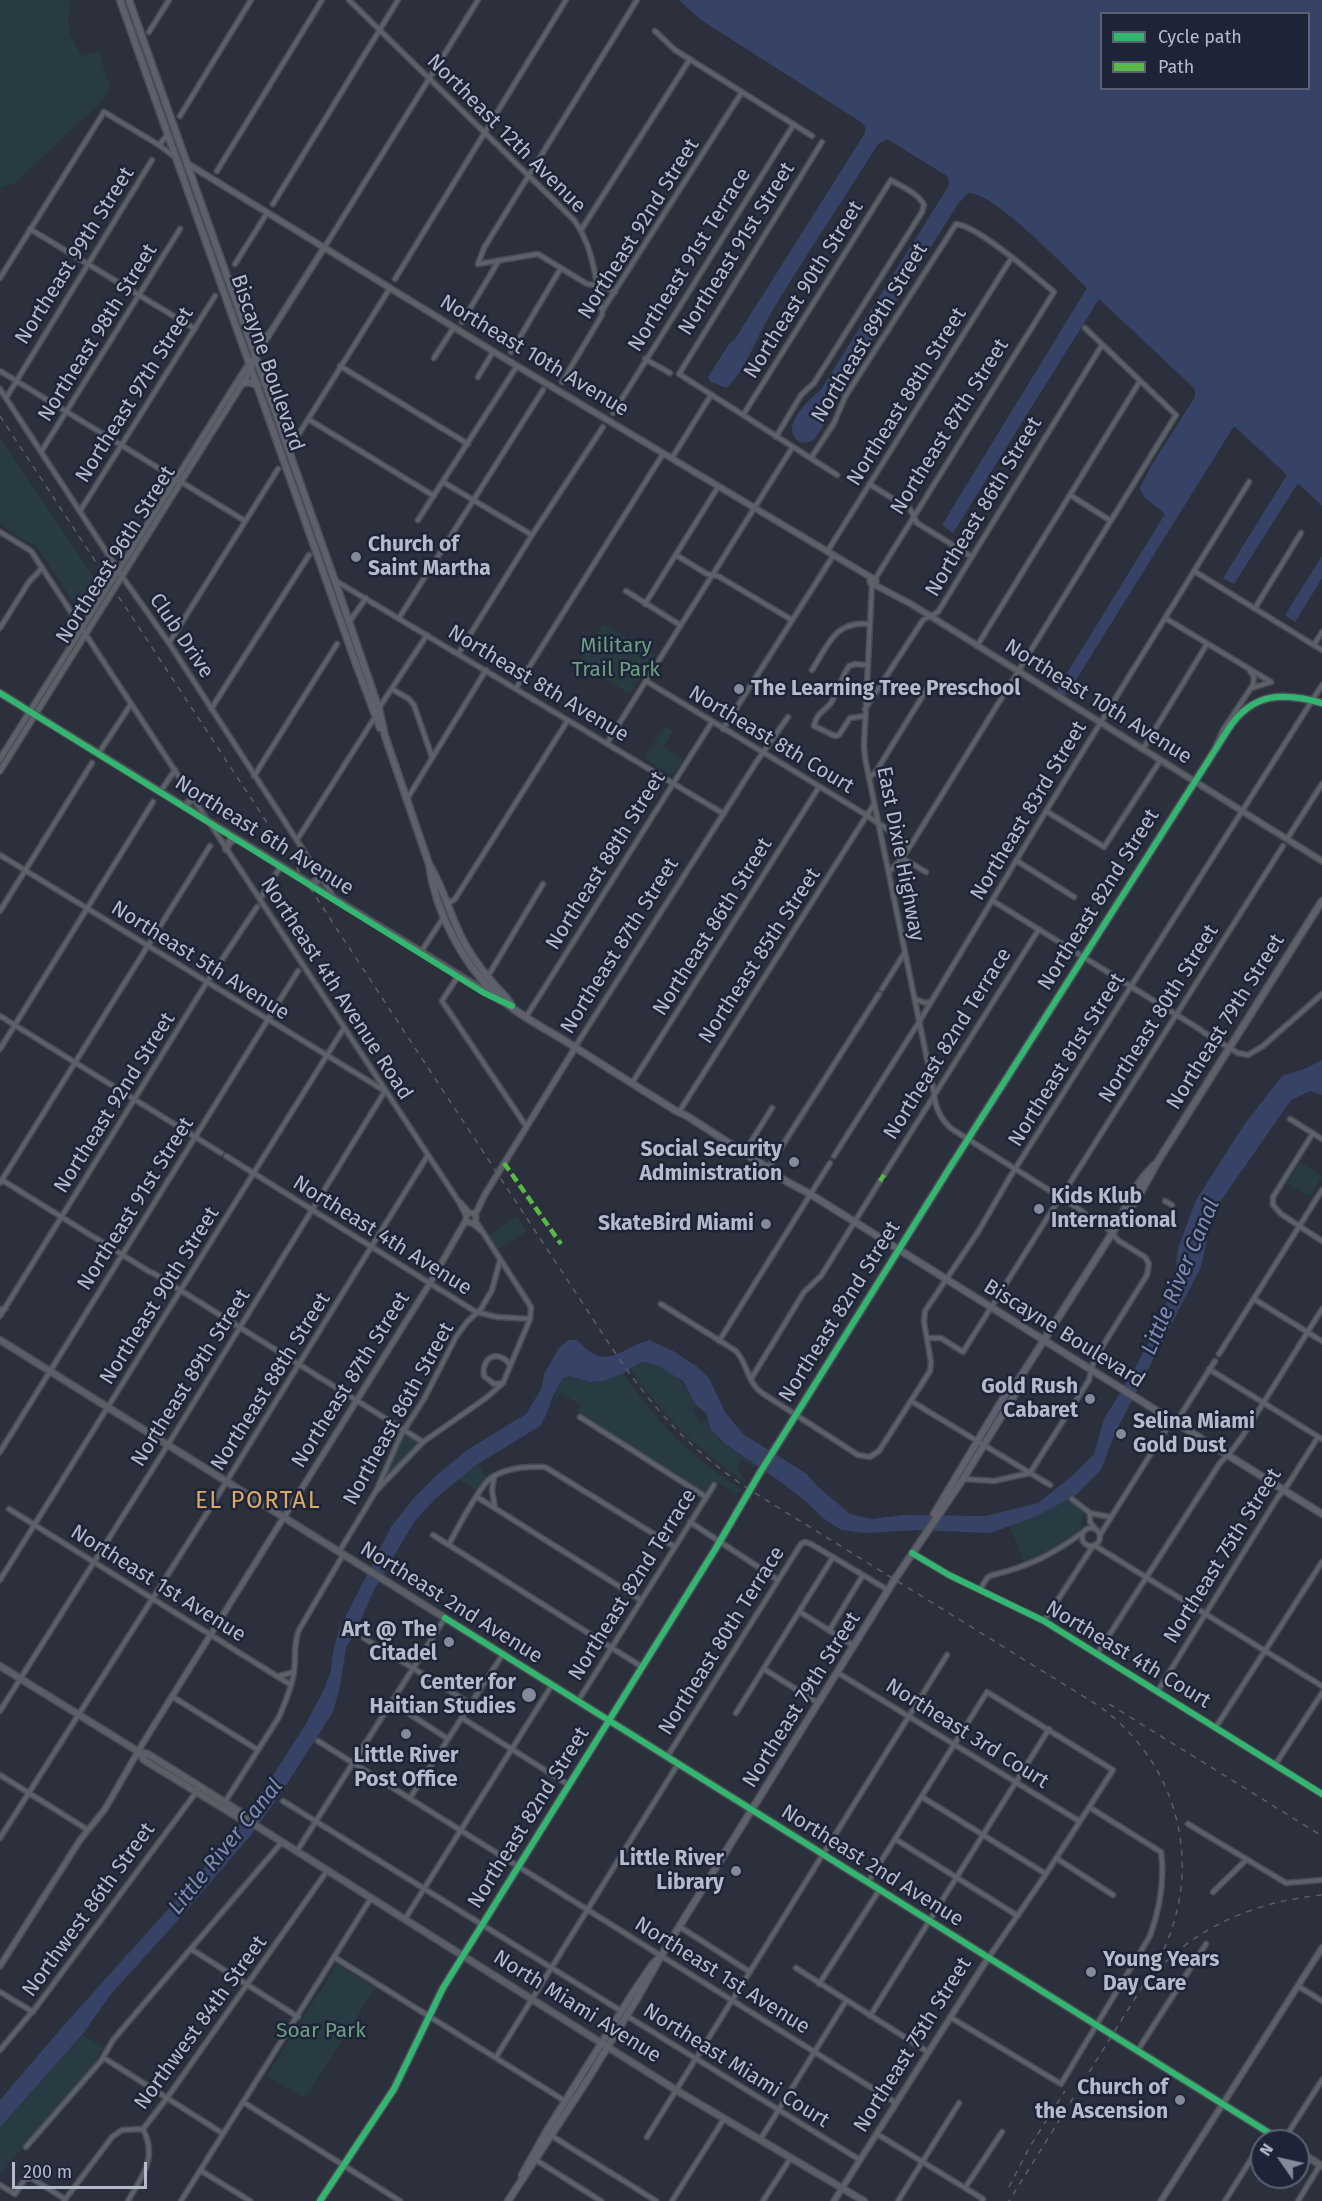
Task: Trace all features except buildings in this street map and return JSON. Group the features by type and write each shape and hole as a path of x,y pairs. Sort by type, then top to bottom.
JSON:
{"main road":[{"name":"Biscayne Boulevard","path":"120,0 375,717 385,736"},
{"name":"Biscayne Boulevard","path":"129,0 249,334 379,709 385,736 429,864 431,880 444,916 459,947 476,972 499,998 678,1112 684,1120 697,1124 769,1169 782,1174 789,1182 1322,1514"},
{"path":"131,29 139,26"},
{"path":"249,334 256,337 268,336"},
{"path":"242,384 250,382 259,386"},
{"path":"297,496 303,504 310,508"},
{"path":"323,571 335,581"},
{"name":"Northeast 6th Avenue","path":"0,693 484,993 512,1006"},
{"path":"1213,754 1238,716 1255,703 1280,696 1322,703"},
{"name":"Northeast 82nd Street","path":"320,2201 398,2082 429,2015 463,1956 720,1542 761,1471 898,1249 1213,754"},
{"path":"185,807 193,797"},
{"path":"226,849 229,842 237,839"},
{"name":"Biscayne Boulevard","path":"429,864 438,878 462,939 488,976 508,997 512,1006"},
{"path":"310,884 317,881 319,874"},
{"name":"Northeast 79th Street","path":"605,2044 652,1965 662,1956 980,1443 1015,1394 1016,1384 1112,1233 1137,1199 1158,1161 1322,901"},
{"name":"Northeast 2nd Avenue","path":"0,1340 1263,2129"},
{"name":"Northeast 79th Street","path":"936,1515 963,1479 980,1443"},
{"name":"North Miami Avenue","path":"0,1666 139,1752 148,1754 223,1805 242,1813 244,1818 676,2090 864,2201"},
{"path":"519,2184 526,2165 565,2101 605,2044"},
{"path":"508,2201 552,2136 605,2044"},
{"path":"552,2136 565,2101"}],"street":[{"path":"149,32 169,0"},
{"path":"180,116 251,0"},
{"path":"217,171 322,0"},
{"name":"Northeast 12th Avenue","path":"349,0 529,174 581,230 588,246 602,311"},
{"path":"273,204 398,0"},
{"path":"324,248 478,0"},
{"path":"395,279 566,0"},
{"path":"615,292 602,286 587,284 538,254 477,264 479,255 637,0"},
{"path":"655,31 675,50 812,136"},
{"path":"581,230 690,59"},
{"name":"Northeast 92nd Street","path":"562,382 602,315 602,311 742,92"},
{"path":"0,278 104,112 159,145 177,159"},
{"name":"Northeast 91st Terrace","path":"613,413 794,124"},
{"path":"159,145 168,134"},
{"name":"Northeast 91st Street","path":"711,395 679,374 822,142"},
{"name":"Northeast 99th Street","path":"6,398 152,160"},
{"name":"Northeast 10th Avenue","path":"188,164 516,366 864,575 1322,861"},
{"name":"Northeast 89th Street","path":"776,437 801,395 814,383 922,212 924,205 920,198 891,180"},
{"name":"Northeast 90th Street","path":"743,416 891,180"},
{"path":"235,264 267,213"},
{"name":"Northeast 89th Street","path":"811,458 834,423 846,397 956,224 971,229 1012,257"},
{"path":"30,229 195,329"},
{"name":"Northeast 98th Street","path":"41,452 180,229"},
{"name":"Northeast 96th Street","path":"0,771 118,569 251,370 256,355 324,248"},
{"name":"Northeast 87th Street","path":"873,581 1054,292 1012,257"},
{"name":"Northeast 88th Street","path":"826,552 1012,257"},
{"path":"462,322 498,262"},
{"path":"511,351 561,268"},
{"path":"297,436 390,288"},
{"name":"Northeast 97th Street","path":"80,511 215,296"},
{"path":"434,358 454,327"},
{"path":"889,872 911,845 1176,415 1085,328"},
{"name":"Northeast 86th Street","path":"865,709 923,621 938,612 1102,345"},
{"path":"478,376 494,351"},
{"name":"Northeast 96th Street","path":"0,759 86,634 248,362 256,355"},
{"path":"645,359 670,374"},
{"path":"340,366 468,444"},
{"path":"418,520 516,366"},
{"path":"0,371 245,521"},
{"path":"977,646 1140,381"},
{"name":"Club Drive","path":"0,389 169,643 335,899"},
{"path":"399,618 543,390"},
{"path":"671,459 711,395 837,475"},
{"path":"308,419 434,496"},
{"path":"458,654 603,427"},
{"path":"607,743 792,448"},
{"path":"516,688 663,454"},
{"path":"169,643 278,469"},
{"path":"442,482 532,535"},
{"name":"Northeast 83rd Street","path":"834,1156 919,1022 1249,482"},
{"path":"869,484 910,509 917,523 972,557"},
{"path":"645,604 718,487"},
{"path":"1070,495 1111,521"},
{"name":"Northeast 4th Avenue Road","path":"0,532 31,551 459,1202 481,1230 531,1306 530,1319"},
{"path":"1255,608 1301,533"},
{"path":"211,709 309,555"},
{"path":"676,555 707,574 718,576 792,620"},
{"path":"723,729 832,556"},
{"path":"0,628 29,582 42,568"},
{"path":"1194,571 1322,650"},
{"name":"Northeast 8th Avenue","path":"335,581 724,814"},
{"name":"East Dixie Highway","path":"873,581 868,624 864,745 869,777 934,1093 934,1106 946,1125 967,1140"},
{"path":"626,591 680,625"},
{"path":"349,622 366,598"},
{"path":"1165,618 1271,682 1250,689"},
{"path":"812,670 834,636 842,629 855,623 868,624"},
{"path":"1314,645 1322,632"},
{"path":"379,709 427,635"},
{"path":"254,776 337,644"},
{"path":"1142,749 1207,644"},
{"path":"865,716 850,718 838,735 834,736 814,726 823,709 831,703 849,666 867,665"},
{"path":"1247,669 1254,679 1250,689"},
{"path":"407,799 486,670"},
{"name":"Northeast 8th Court","path":"646,681 868,816 911,845"},
{"path":"869,777 875,773 927,689 932,685"},
{"name":"Northeast 81st Street","path":"796,1415 858,1455 872,1457 882,1447 931,1367 924,1314 928,1304 970,1242 1322,685"},
{"path":"392,689 409,699 414,705 432,758"},
{"name":"Northeast 82nd Street","path":"1213,754 1216,741 1250,689"},
{"path":"99,754 131,704"},
{"path":"297,840 375,717"},
{"name":"Northeast 87th Street","path":"0,1966 88,1830 105,1809 526,1126 763,752 788,717"},
{"path":"447,904 454,899 568,720"},
{"name":"Northeast 88th Street","path":"526,1017 712,722"},
{"path":"1046,811 1104,847 1160,761"},
{"path":"0,911 92,763"},
{"path":"160,792 174,770"},
{"path":"1287,839 1322,784"},
{"name":"Northeast 86th Street","path":"632,1083 819,787"},
{"path":"0,1049 153,802"},
{"name":"Northeast 85th Street","path":"678,1112 868,816 874,803"},
{"path":"210,846 1,1181 62,1216 423,1442"},
{"name":"Northeast 80th Street","path":"1061,1197 1283,846"},
{"name":"Northeast 5th Avenue","path":"0,855 386,1091"},
{"path":"902,858 926,872"},
{"path":"1017,861 1074,897"},
{"path":"260,899 281,866"},
{"path":"488,976 543,884"},
{"path":"993,901 1244,1056 1254,1052 1322,994"},
{"name":"Northeast 92nd Street","path":"0,1316 207,982 257,907"},
{"path":"421,952 444,916"},
{"name":"Northeast 82nd Terrace","path":"884,1175 1039,929"},
{"path":"769,1169 905,952"},
{"name":"Northeast 91st Street","path":"0,1452 298,971"},
{"path":"458,976 442,1001 526,1126"},
{"path":"914,999 925,1003 931,1002"},
{"name":"Northeast 4th Avenue","path":"0,1016 477,1312 497,1317 530,1319"},
{"name":"Northeast 90th Street","path":"0,1580 344,1028"},
{"name":"Northeast 89th Street","path":"0,1711 386,1091"},
{"path":"744,1153 772,1108"},
{"path":"1290,1119 1322,1139"},
{"path":"1313,1133 1273,1197 1273,1205 1281,1214 1322,1241"},
{"path":"963,1479 994,1481 1030,1473 1089,1380 1094,1360 1147,1275 1149,1264 1145,1257 1119,1240 1106,1226 967,1140"},
{"name":"Northeast 88th Street","path":"0,1838 227,1481 428,1155"},
{"path":"719,1341 830,1163"},
{"path":"750,1380 804,1293 821,1276 880,1181"},
{"path":"1219,1354 1322,1190"},
{"path":"1165,1201 1172,1205"},
{"path":"927,1338 941,1338 963,1352 1056,1204"},
{"name":"Northeast 86th Street","path":"223,1805 279,1717 294,1672 295,1641 299,1630 376,1491 390,1456 424,1399 456,1337 481,1309 492,1290 500,1259"},
{"path":"1254,1299 1322,1341"},
{"path":"661,1304 741,1356 750,1380 757,1389 796,1415"},
{"path":"1097,1655 1220,1463 1235,1448 1322,1309"},
{"path":"376,1491 423,1442 486,1398 503,1383 530,1319"},
{"path":"503,1383 494,1384 484,1376 485,1362 494,1356 499,1356 506,1359 511,1366"},
{"path":"1044,1622 1167,1428 1180,1416 1215,1361"},
{"path":"1209,1369 1320,1438"},
{"path":"911,1401 1050,1485"},
{"path":"580,1417 706,1497"},
{"name":"Northeast 75th Street","path":"1156,1693 1283,1490 1320,1438"},
{"path":"449,1544 488,1479 513,1469 530,1466 545,1467 675,1547"},
{"path":"494,1476 492,1490 495,1508"},
{"name":"Northeast 82nd Terrace","path":"578,1702 714,1485"},
{"path":"477,1497 641,1600"},
{"path":"1072,1499 1090,1513 1111,1517"},
{"name":"Northeast 1st Avenue","path":"9,1509 291,1685"},
{"path":"980,1589 988,1577 1038,1561 1072,1540 1084,1531 1090,1522 1090,1513"},
{"path":"690,1522 778,1580"},
{"path":"1090,1522 1096,1529 1101,1548"},
{"path":"1084,1531 1104,1528"},
{"path":"1084,1531 1084,1543 1089,1552"},
{"path":"433,1535 642,1667"},
{"path":"1072,1540 1101,1548 1322,1686"},
{"name":"Northeast 80th Terrace","path":"667,1757 804,1542 833,1557"},
{"name":"Northeast 4th Court","path":"912,1552 944,1572 1044,1622 1322,1794"},
{"path":"736,1713 833,1557 888,1590"},
{"path":"1216,1727 1322,1562"},
{"path":"829,1631 863,1575"},
{"path":"800,1612 854,1647"},
{"path":"297,1851 445,1618"},
{"path":"364,1638 471,1704"},
{"path":"411,1798 503,1654"},
{"path":"647,2137 947,1655"},
{"path":"764,1669 819,1704"},
{"path":"278,1676 294,1672"},
{"name":"Northeast 3rd Court","path":"838,1673 1079,1821"},
{"name":"Northeast 82nd Terrace","path":"405,1919 552,1685"},
{"path":"868,1882 987,1692 1049,1729 870,2016"},
{"path":"1275,1765 1322,1693"},
{"path":"172,1697 258,1750"},
{"path":"391,1702 448,1739"},
{"path":"462,1718 569,1786"},
{"name":"Northeast 75th Street","path":"834,2201 988,1958 1113,1770 1049,1729"},
{"name":"Northeast 1st Avenue","path":"318,1741 896,2103"},
{"name":"Northeast 80th Terrace","path":"496,2057 678,1764"},
{"path":"0,1775 88,1830"},
{"name":"Northwest 86th Street","path":"0,2050 33,2012 198,1789"},
{"path":"921,1797 1046,1874"},
{"name":"Northeast Miami Court","path":"283,1801 860,2160"},
{"path":"951,2017 1061,2084 1150,1936 1158,1913 1164,1874 1161,1852 1089,1807"},
{"path":"1188,1824 1286,1883 1322,1880"},
{"path":"895,1839 1018,1916"},
{"path":"26,2147 104,2058 113,2040 282,1842"},
{"path":"1056,1858 1113,1895"},
{"path":"1213,1892 1246,1860"},
{"name":"Northwest 84th Street","path":"128,2201 149,2158 150,2146 143,2129 328,1870"},
{"path":"819,1984 880,1889"},
{"path":"181,2201 371,1898"},
{"path":"680,1927 750,1972"},
{"path":"1138,2051 1206,1944"},
{"path":"1161,2201 1322,1948"},
{"path":"191,1949 298,2017"},
{"path":"334,1957 565,2101"},
{"path":"796,1968 928,2052"},
{"path":"1298,1986 1322,2001"},
{"path":"0,1992 33,2012"},
{"path":"759,2140 846,2001"},
{"path":"104,2058 222,2133"},
{"path":"1290,2129 1322,2080"},
{"path":"243,2102 400,2201"},
{"path":"898,2201 959,2103"},
{"path":"672,2201 724,2119"},
{"path":"0,2185 15,2194 25,2179 31,2178 65,2200 112,2137 128,2129 143,2129"},
{"path":"965,2188 1002,2132"},
{"path":"877,2134 982,2200"},
{"path":"552,2136 656,2201"},
{"path":"763,2201 790,2159"},
{"path":"536,2160 598,2200"},
{"path":"1225,2201 1250,2161"},
{"path":"1298,2201 1321,2165"},
{"path":"200,2170 248,2201"}],"green space":[{"path":"0,0 71,0 68,24 72,39 82,56 98,51 110,87 103,100 15,183 0,188"},
{"path":"0,437 101,588 83,613 78,609 37,547 0,525"},
{"name":"Military Trail Park","path":"603,624 654,654 630,694 578,663"},
{"path":"665,726 673,731 663,747 683,759 675,772 670,775 644,758"},
{"path":"1300,1162 1322,1176 1310,1197 1287,1183"},
{"path":"517,1216 527,1231 499,1249 489,1235"},
{"path":"647,1362 664,1369 677,1378 696,1405 692,1409 700,1423 707,1418 720,1440 756,1465 754,1468 742,1460 737,1465 745,1482 696,1444 656,1403 630,1369 639,1363"},
{"path":"623,1373 648,1407 691,1452 741,1489 737,1494 714,1481 706,1492 703,1492 582,1415 582,1412 577,1411 580,1405 561,1393 554,1399 558,1384 563,1378 573,1377 596,1381"},
{"path":"404,1435 413,1438 417,1446 385,1478"},
{"path":"478,1464 488,1479 480,1492 458,1479"},
{"path":"1070,1498 1085,1507 1079,1536 1026,1566 1009,1526 1035,1517"},
{"name":"Soar Park","path":"337,1964 375,1988 305,2099 267,2075"},
{"path":"83,2035 104,2047 93,2066 0,2174 0,2126"}],"water":[{"path":"679,0 1322,0 1322,506 1299,484 1296,486 1234,584 1223,578 1287,475 1234,426 1063,698 1056,691 1165,514 1145,498 1140,488 1151,466 1195,397 1195,389 1099,299 953,533 942,525 1087,288 1047,249 994,204 968,193 958,204 836,396 819,433 811,441 804,443 796,440 792,433 795,418 820,391 948,187 947,176 887,139 878,144 795,274 732,382 726,388 711,382 708,377 729,344 735,339 865,133 865,126 701,20"},
{"path":"1322,556 1322,578 1295,622 1285,615"},
{"name":"Little River Canal","path":"1322,1060 1322,1095 1310,1091 1291,1100 1213,1212 1201,1267 1115,1433 1101,1470 1076,1495 1035,1517 990,1533 916,1530 865,1533 841,1530 778,1480 725,1444 711,1429 706,1413 696,1405 683,1381 658,1366 647,1362 639,1363 622,1374 603,1381 590,1382 570,1376 563,1378 540,1426 476,1465 435,1499 414,1522 374,1590 346,1648 333,1712 279,1796 251,1835 111,1994 82,2035 0,2127 0,2100 197,1877 251,1810 307,1722 325,1687 331,1671 339,1630 391,1527 413,1499 438,1474 467,1450 526,1414 542,1388 544,1374 559,1348 568,1340 577,1340 587,1350 604,1357 620,1353 649,1340 673,1351 696,1366 709,1378 725,1412 743,1434 807,1474 817,1486 850,1514 872,1519 904,1515 986,1516 1038,1503 1073,1475 1094,1454 1104,1419 1151,1338 1174,1285 1178,1248 1196,1200 1244,1125 1282,1076 1307,1068"}],"railway":[{"path":"0,416 614,1351 674,1428 709,1460 750,1490 1099,1706 1127,1731 1150,1759 1167,1790 1177,1823 1182,1858 1180,1893 1172,1929 1157,1963 1009,2201"},
{"path":"1109,1704 1322,1836"},
{"path":"1157,1971 1192,1940 1232,1918 1276,1903 1322,1895"},
{"path":"1009,2187 1029,2148 1065,2091"}],"marked path":[{"path":"504,1163 561,1244"},
{"path":"880,1181 884,1175"}],"cycle path":[{"path":"0,693 484,993 512,1006"},
{"path":"320,2201 394,2089 443,1988 716,1548 761,1471 949,1169 1229,728 1248,707 1270,698 1295,697 1322,703"},
{"path":"912,1553 949,1575 1044,1621 1322,1794"},
{"path":"445,1618 1263,2129"}],"place":[{"name":"Church of Saint Martha","path":"356,557"},
{"name":"The Learning Tree Preschool","path":"739,689"},
{"name":"Social Security Administration","path":"794,1162"},
{"name":"Kids Klub International","path":"1039,1209"},
{"name":"SkateBird Miami","path":"766,1224"},
{"name":"Gold Rush Cabaret","path":"1090,1399"},
{"name":"Selina Miami Gold Dust","path":"1121,1434"},
{"name":"Art @ The Citadel","path":"449,1642"},
{"name":"Center for Haitian Studies","path":"529,1695"},
{"name":"Little River Post Office","path":"406,1734"},
{"name":"Little River Library","path":"736,1871"},
{"name":"Young Years Day Care","path":"1091,1972"},
{"name":"Church of the Ascension","path":"1180,2100"}],"district":[{"name":"EL PORTAL","path":"258,1501"}]}
